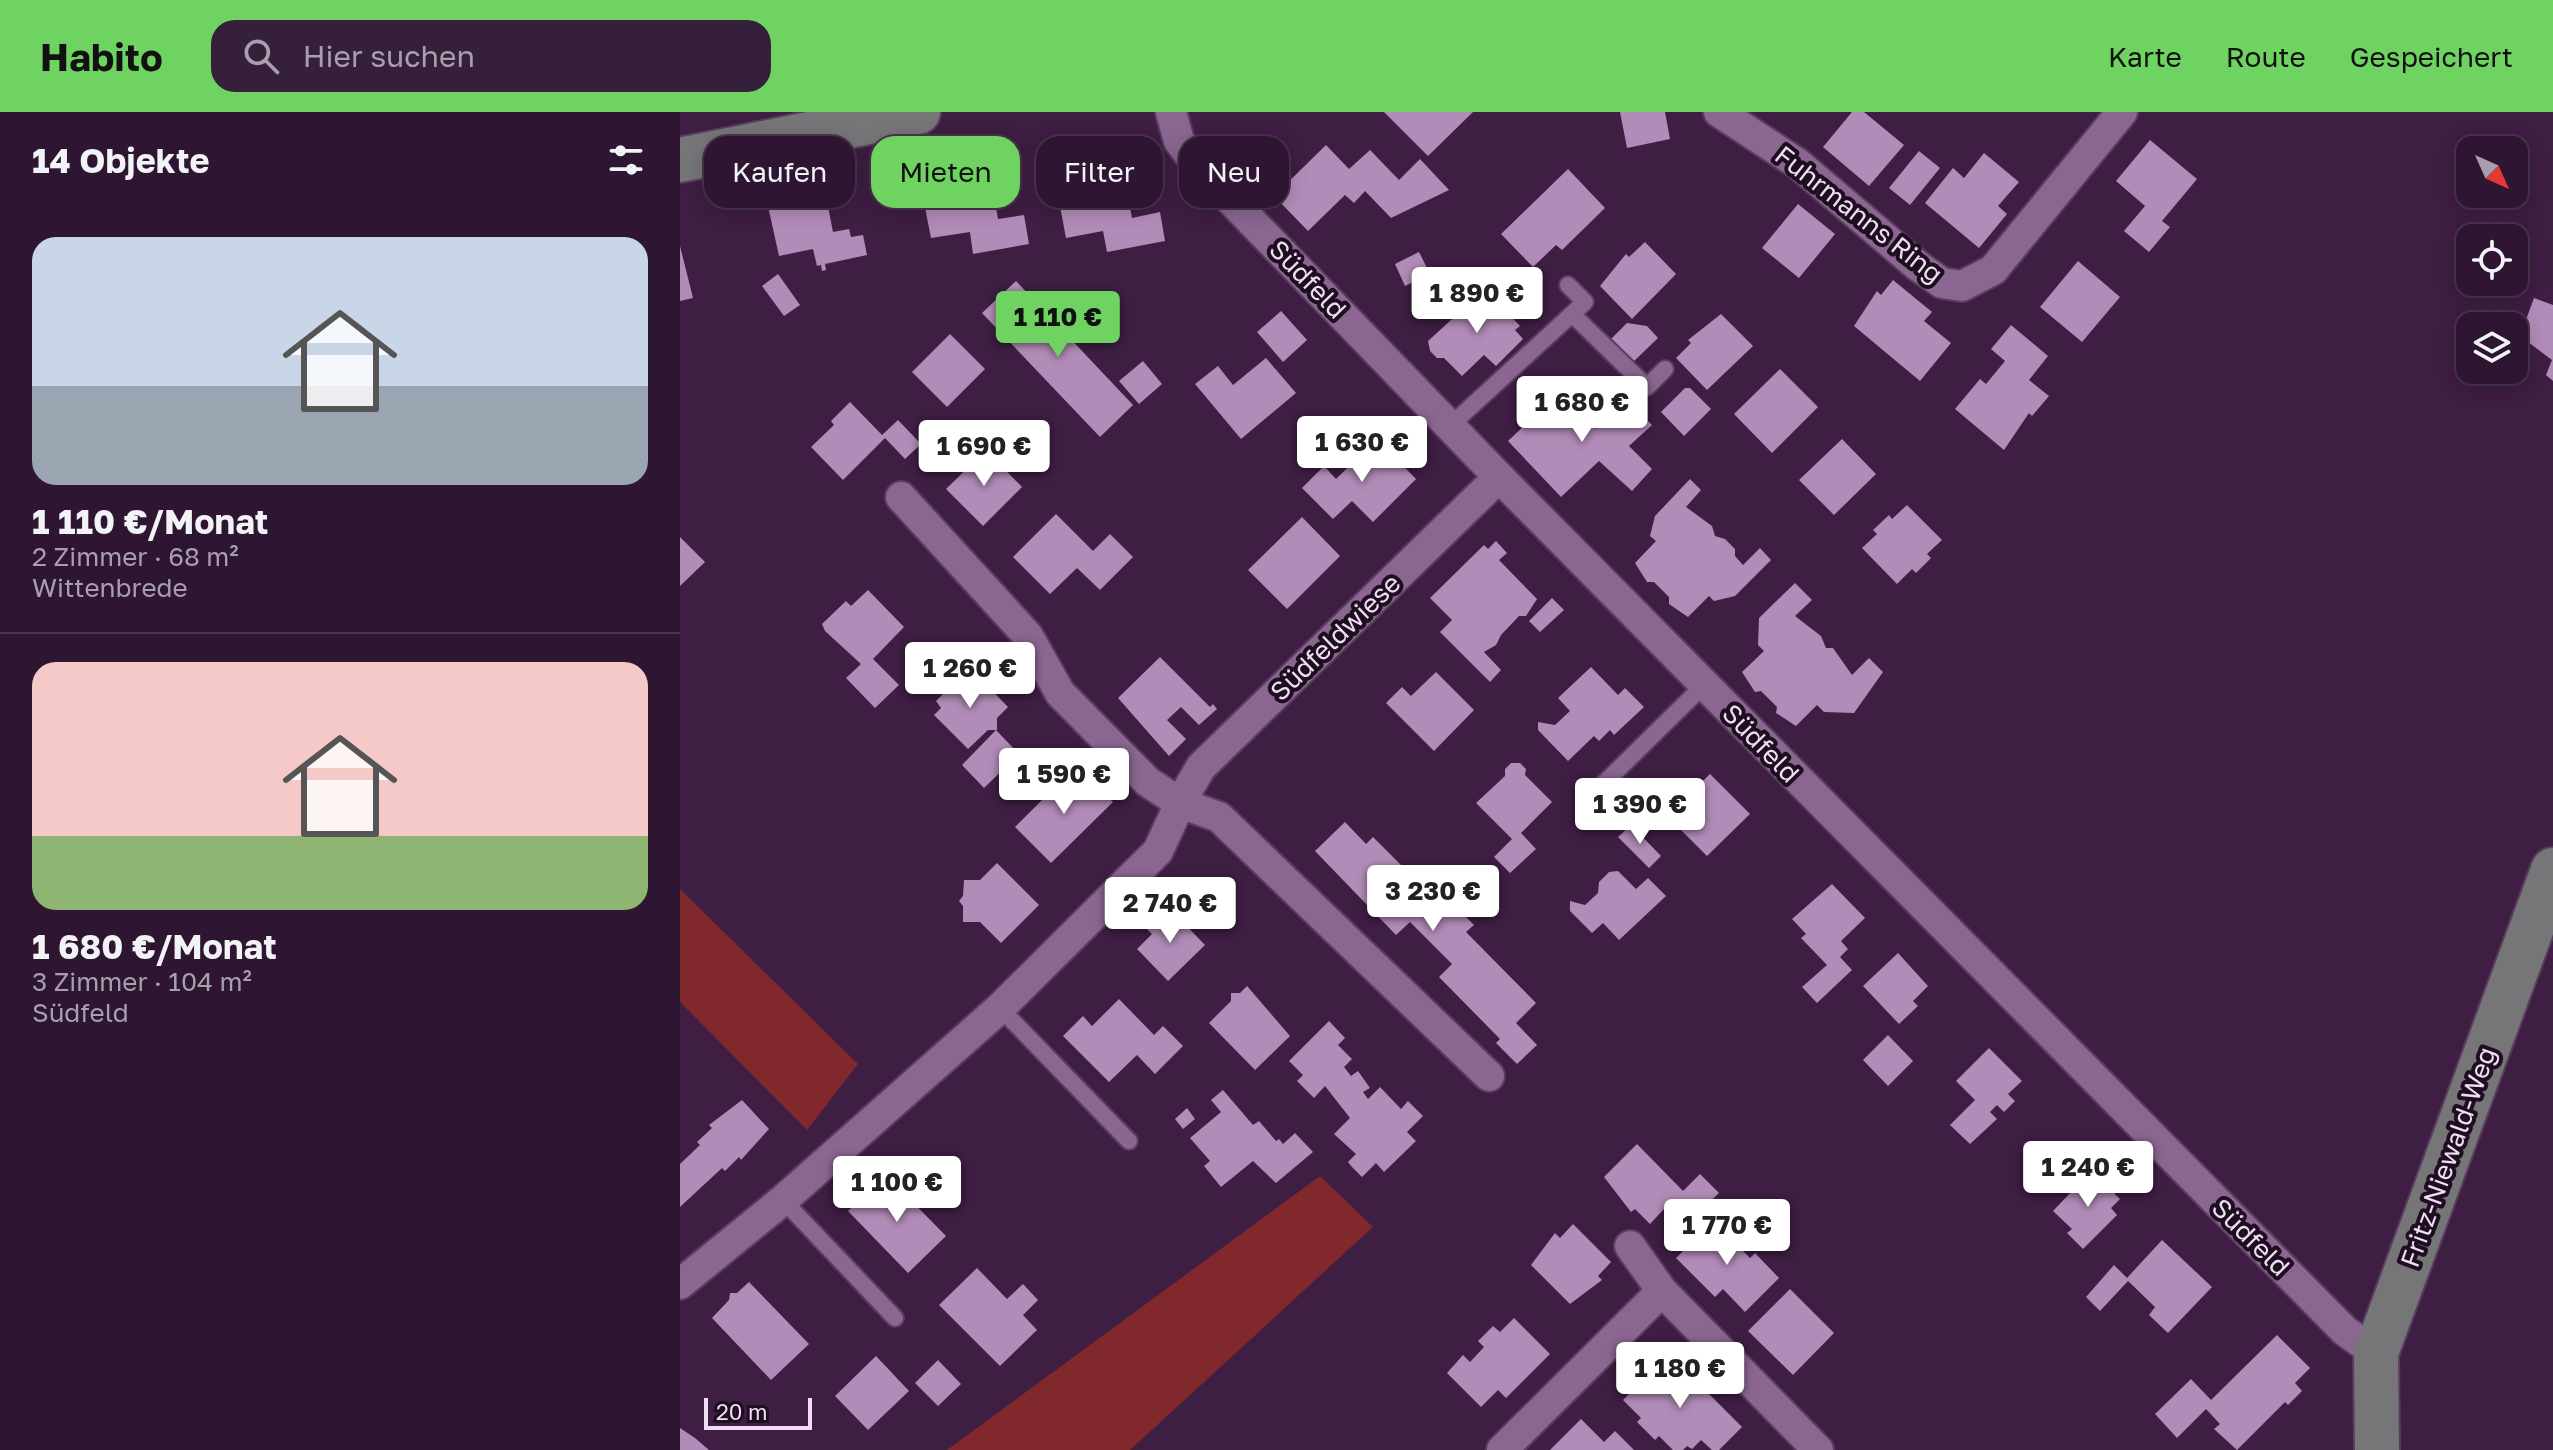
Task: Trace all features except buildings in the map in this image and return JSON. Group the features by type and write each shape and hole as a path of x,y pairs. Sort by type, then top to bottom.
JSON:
{"street":[{"path":"680,160 918,112"},
{"name":"Südfeld","path":"1171,112 1179,141 1198,166 1499,477 2345,1331 2376,1353"},
{"name":"Fuhrmanns Ring","path":"1719,112 1797,163 1918,266 1942,283 1962,286 1993,270 2122,112"},
{"name":"Südfeldwiese","path":"680,1284 783,1200 1000,1008 1158,851 1201,767 1499,477"},
{"path":"901,497 1028,636 1060,693 1148,782 1180,803 1219,817 1489,1076"},
{"name":"Fritz-Niewald-Weg","path":"2377,1450 2376,1353 2553,870"},
{"path":"1630,1246 1662,1291 1818,1450"},
{"path":"1502,1450 1662,1291"}],"lane":[{"path":"1451,425 1585,302 1568,285"},
{"path":"1572,314 1647,387 1665,369"},
{"path":"1591,796 1704,685"},
{"path":"1000,1008 1129,1141"},
{"path":"783,1200 895,1318"}],"shaded area":[{"path":"680,889 858,1064 807,1130 680,1002"},
{"path":"1320,1176 1373,1227 1130,1450 947,1450"}]}
